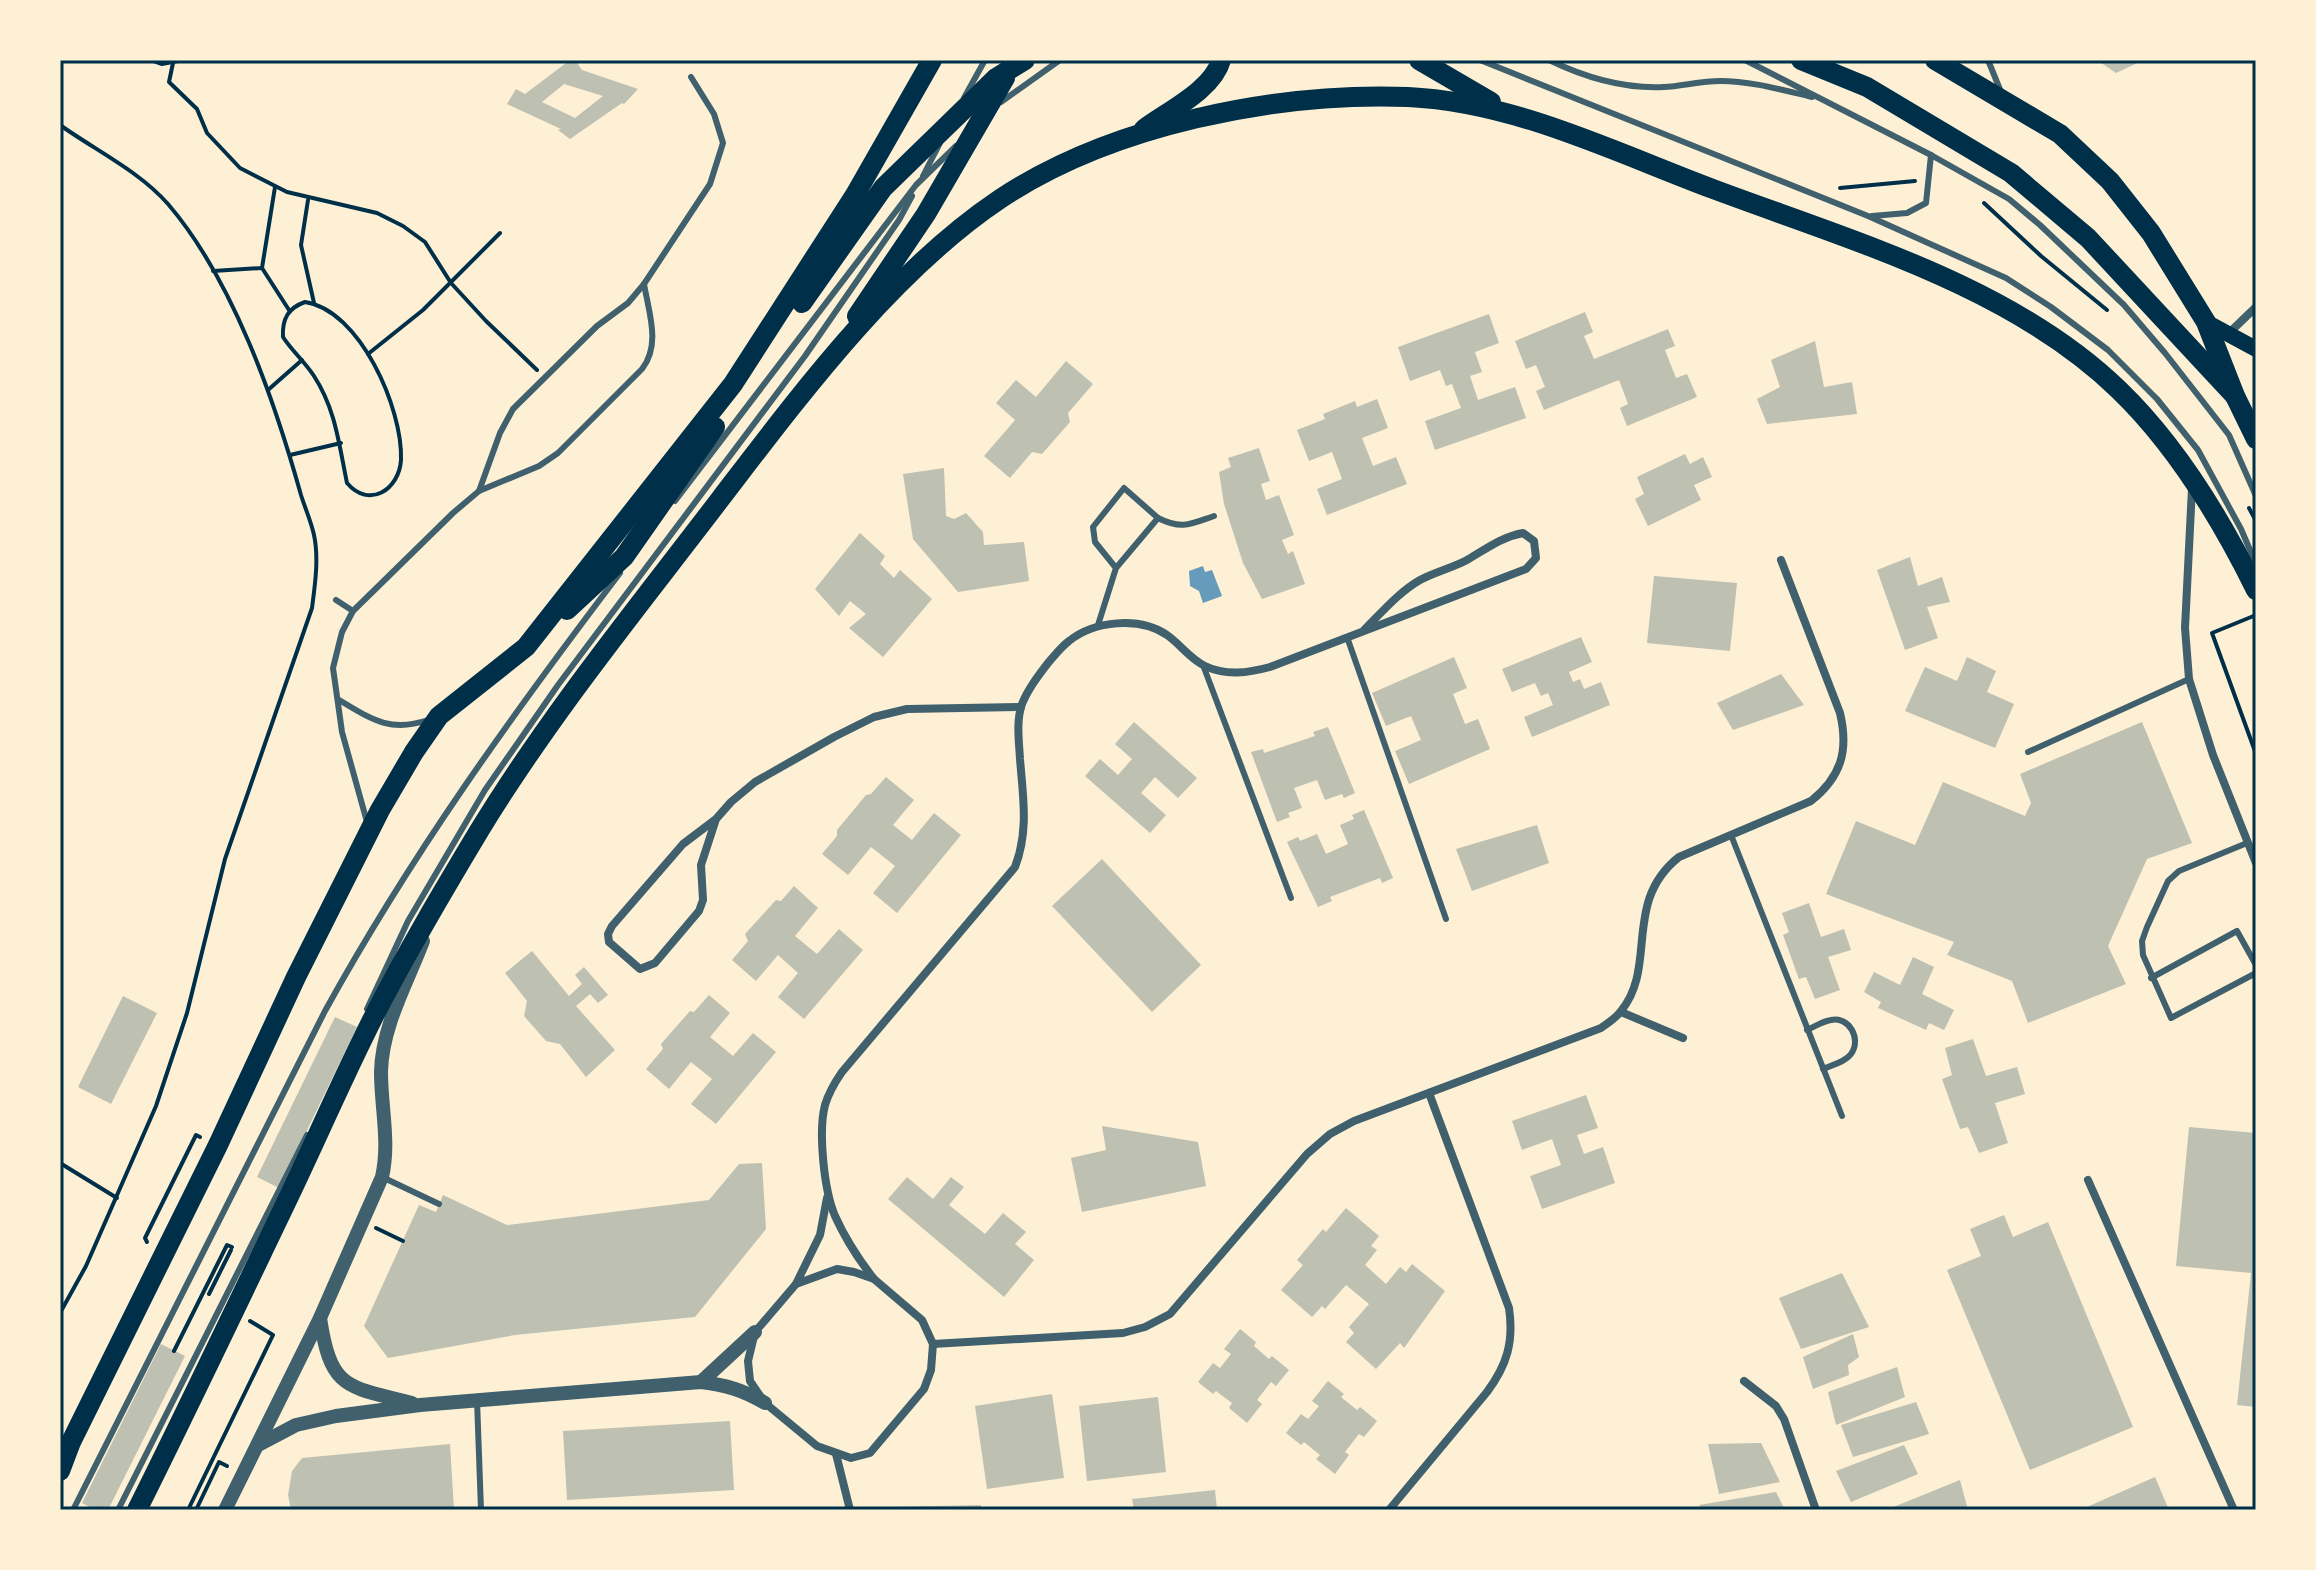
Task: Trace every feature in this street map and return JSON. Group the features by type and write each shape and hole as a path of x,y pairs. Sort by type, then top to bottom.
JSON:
{"main road":[{"path":"526,647 733,384 855,195 932,60"},
{"path":"137,1510 375,1014 491,813 575,689 822,369 926,214 1015,60"},
{"path":"60,1471 71,1442 218,1145 296,977 395,782 439,716 526,647 624,557 883,188 996,78 1025,60"},
{"path":"1131,138 1205,86 1216,74 1221,60"},
{"path":"1419,60 1508,111 1954,282 2067,346 2119,389 2159,434 2193,479 2256,590"},
{"path":"1801,60 1867,87 2011,173 2088,238 2235,396"},
{"path":"1935,60 2060,134 2110,181 2151,233 2206,322 2235,396 2256,439"},
{"path":"822,369 900,284 955,234 1002,198 1062,165 1131,138 1240,109 1297,101 1412,97 1508,111"},
{"path":"2206,322 2256,349"}],"street":[{"path":"2228,334 2256,307"},
{"path":"2193,479 2185,628 2189,679 2213,755 2256,863"},
{"path":"258,1445 296,1425 313,1420 420,1405 701,1382 742,1390 765,1403 817,1446 836,1454 851,1458 870,1453 924,1389 931,1370 933,1344 922,1320 874,1279 835,1216 828,1193 823,1128 825,1108 831,1089 842,1072 1015,867 1025,834 1019,747 1021,707 1037,676 1065,644 1081,632 1098,625 1148,626 1165,633 1203,665 1234,673 1270,667 1526,569 1536,558 1534,541 1523,533 1516,534 1495,542 1461,563 1422,579 1403,592 1364,630"},
{"path":"933,1344 1123,1333 1145,1327 1170,1314 1285,1178 1330,1134 1354,1121 1601,1028 1621,1012 1636,974 1645,909 1664,869 1679,857 1811,801 1825,790 1837,773 1844,753 1845,734 1840,713 1781,560"},
{"path":"716,819 701,865 703,900 699,911 655,963 640,969 613,947 608,934 683,844 716,819 755,782 874,717 907,709 1021,707"},
{"path":"225,1510 320,1318 382,1177 387,1158 381,1071 389,1026 443,893"},
{"path":"1621,1012 1683,1038"},
{"path":"1389,1510 1487,1392 1501,1373 1510,1350 1512,1329 1509,1308 1429,1093"},
{"path":"2088,1180 2234,1510"},
{"path":"701,1382 755,1332 796,1284 820,1235 828,1193"},
{"path":"796,1284 837,1269 874,1279"},
{"path":"320,1318 327,1357 340,1377 368,1392 420,1405"},
{"path":"755,1332 748,1351 750,1381 765,1403"},
{"path":"1744,1381 1776,1406 1784,1419 1816,1510"},
{"path":"60,1460 71,1442"},
{"path":"836,1454 850,1510"}],"lane":[{"path":"323,1102 408,921 478,801 558,685 822,332 899,220 985,60"},
{"path":"670,507 916,185 1010,94 1060,60"},
{"path":"1480,60 1868,216 2006,278 2051,307 2108,350 2157,399 2198,450 2241,529 2256,564"},
{"path":"1549,60 1575,73 1625,85 1661,87 1719,81 1765,86 1824,100"},
{"path":"1745,60 1931,155 2009,199 2040,225 2124,305 2165,353 2229,435 2256,496"},
{"path":"1988,60 2004,99"},
{"path":"479,491 506,419 597,326 628,303 710,184 723,143 714,114 691,77"},
{"path":"1868,216 1907,213 1926,203 1931,155"},
{"path":"370,831 342,732 333,668 342,632 353,611 430,534 479,491 539,466 558,453 642,369 650,359 654,346 644,284"},
{"path":"1116,568 1092,534 1095,521 1124,488 1158,518 1172,525 1183,526 1214,516"},
{"path":"1098,625 1116,568 1158,518"},
{"path":"73,1510 304,1052 403,875 513,715 661,520"},
{"path":"336,600 353,611"},
{"path":"1347,637 1446,919"},
{"path":"1203,665 1291,898"},
{"path":"2028,752 2189,679"},
{"path":"339,700 394,727 414,725 439,716"},
{"path":"1731,835 1842,1116"},
{"path":"2247,843 2179,871 2168,881 2142,941 2151,978 2171,1018 2256,973"},
{"path":"2151,978 2237,931 2256,965"},
{"path":"1807,1030 1831,1020 1839,1020 1853,1030 1855,1046 1851,1054 1823,1069"},
{"path":"118,1510 310,1129"},
{"path":"382,1177 439,1204"},
{"path":"477,1400 481,1510"}],"path":[{"path":"151,60 162,64 183,60"},
{"path":"173,63 169,82 197,109 207,133 222,153 240,168 275,187 309,199 377,213 403,226 425,242 451,283 544,377"},
{"path":"60,125 135,175 167,202 201,249 228,300 268,390 314,537 315,583 312,608 225,859 187,1013 156,1106 86,1266 60,1313"},
{"path":"275,187 262,268 290,310"},
{"path":"309,199 301,245 314,303"},
{"path":"368,354 423,310 500,233"},
{"path":"213,271 262,268"},
{"path":"305,302 314,303 336,316 368,354 381,376 397,423 401,462 394,482 384,492 363,496 347,483 341,443 326,397 283,337 283,326 290,310 305,302"},
{"path":"268,390 302,360"},
{"path":"290,455 341,443"},
{"path":"2256,615 2212,633 2256,754"},
{"path":"60,1163 117,1198"},
{"path":"363,1222 403,1241"},
{"path":"174,1351 227,1245 232,1247 209,1294"},
{"path":"196,1510 219,1462 243,1474"}],"water":[{"path":"1203,566 1205,572 1212,570 1222,596 1203,603 1199,591 1190,586 1189,571"}],"building":[{"path":"570,60 575,60 582,70 638,89 624,104 570,139 558,130 561,129 507,104 516,89 525,94","holes":["564,84 603,96 575,118 542,102"]},
{"path":"2097,60 2144,60 2116,73"},
{"path":"1585,312 1593,332 1584,336 1594,359 1668,329 1675,346 1665,350 1676,378 1687,374 1697,397 1627,426 1620,408 1628,404 1619,380 1544,410 1536,391 1545,387 1536,365 1526,369 1515,341"},
{"path":"1489,314 1499,343 1475,352 1482,372 1470,376 1478,400 1515,387 1526,418 1435,450 1425,421 1461,408 1452,384 1446,386 1440,370 1410,381 1398,347"},
{"path":"1815,341 1824,387 1852,382 1857,414 1767,424 1757,399 1780,387 1771,360"},
{"path":"1066,361 1093,384 1068,413 1070,422 1042,454 1032,452 1010,478 984,456 1015,420 996,403 1016,380 1036,397"},
{"path":"1377,399 1388,428 1362,438 1373,466 1396,457 1407,484 1327,515 1317,489 1342,479 1332,452 1309,461 1297,430 1325,419 1323,414 1355,401 1357,407"},
{"path":"1259,448 1270,481 1261,484 1266,500 1279,495 1294,535 1282,540 1288,554 1293,551 1305,584 1262,599 1243,563 1224,504 1219,472 1231,467 1228,458"},
{"path":"1685,454 1690,464 1703,457 1712,477 1694,485 1701,500 1648,526 1635,499 1644,494 1637,477"},
{"path":"944,468 946,516 954,519 966,513 983,532 984,545 1024,542 1029,581 958,592 913,539 903,474"},
{"path":"860,533 885,556 880,564 894,578 900,570 932,599 883,657 849,628 866,614 850,601 839,616 815,589"},
{"path":"1910,557 1918,586 1942,577 1950,602 1927,607 1938,638 1905,650 1877,570"},
{"path":"1654,576 1737,583 1730,651 1647,643"},
{"path":"1581,637 1592,662 1569,672 1573,682 1580,679 1584,689 1601,682 1610,705 1532,737 1524,717 1553,705 1548,693 1541,696 1535,683 1512,692 1502,669"},
{"path":"1454,657 1467,688 1453,694 1465,724 1478,719 1490,749 1409,784 1395,751 1421,740 1411,716 1386,726 1372,693"},
{"path":"1967,657 1996,671 1987,692 2014,704 1995,748 1905,711 1925,667 1957,681"},
{"path":"1781,674 1804,705 1733,730 1717,703"},
{"path":"1134,722 1197,778 1178,798 1155,777 1141,793 1166,815 1150,833 1085,776 1100,759 1118,775 1132,759 1115,744"},
{"path":"2142,722 2192,843 2147,859 2108,946 2126,984 2028,1023 2012,981 1947,955 1954,942 1826,894 1856,821 1915,845 1943,782 2025,816 2031,803 2020,774"},
{"path":"1328,727 1355,793 1325,800 1317,780 1294,788 1302,808 1288,813 1290,817 1277,822 1251,752 1263,749 1264,753 1315,736 1313,732"},
{"path":"886,777 914,800 893,825 912,840 934,813 961,835 897,913 873,893 895,866 871,847 848,875 822,854 866,795 871,794"},
{"path":"1364,810 1393,878 1382,883 1380,878 1330,897 1332,901 1318,907 1287,842 1317,834 1326,854 1348,844 1340,825"},
{"path":"1537,825 1549,863 1472,891 1456,849"},
{"path":"1102,859 1201,965 1152,1012 1052,906"},
{"path":"794,886 818,908 795,936 817,954 839,929 863,950 804,1019 778,997 798,973 778,955 756,981 732,960 748,941 745,934 776,900 781,901"},
{"path":"1809,903 1821,937 1844,929 1851,950 1828,957 1840,990 1815,999 1806,977 1799,979 1783,935 1789,932 1782,913"},
{"path":"532,951 569,996 582,984 575,975 584,967 608,995 598,1003 590,994 576,1006 615,1050 586,1077 560,1044 546,1041 524,1016 527,1001 505,973"},
{"path":"1913,957 1934,967 1922,994 1954,1010 1944,1030 1929,1023 1926,1030 1878,1008 1881,1002 1864,992 1874,972 1900,985"},
{"path":"709,995 730,1013 710,1037 733,1056 753,1033 776,1052 716,1124 691,1104 712,1079 691,1062 669,1089 646,1069 663,1049 661,1044"},
{"path":"123,996 157,1013 111,1104 78,1087"},
{"path":"335,1017 357,1027 279,1188 257,1177"},
{"path":"1973,1039 1986,1076 2017,1067 2025,1094 1995,1103 2008,1143 1979,1153 1968,1127 1960,1129 1942,1079 1952,1075 1945,1048"},
{"path":"1586,1095 1598,1128 1577,1135 1584,1154 1603,1147 1615,1183 1542,1209 1530,1176 1561,1165 1552,1139 1522,1150 1512,1121"},
{"path":"1102,1126 1198,1142 1206,1186 1082,1212 1071,1158 1106,1150"},
{"path":"2189,1127 2256,1133 2256,1407 2237,1405 2251,1273 2176,1266"},
{"path":"762,1163 766,1229 695,1317 515,1335 388,1358 364,1326 419,1205 436,1212 443,1195 507,1225 709,1200 739,1164"},
{"path":"907,1177 933,1199 951,1177 964,1187 949,1205 985,1234 1003,1213 1026,1232 1015,1244 1034,1260 1004,1297 888,1199"},
{"path":"1346,1208 1379,1236 1371,1246 1377,1250 1365,1265 1386,1284 1400,1267 1406,1272 1412,1264 1445,1291 1404,1348 1400,1343 1376,1369 1346,1342 1354,1333 1349,1327 1369,1304 1346,1285 1325,1309 1322,1306 1312,1317 1281,1290 1303,1265 1297,1260"},
{"path":"2004,1215 2013,1237 2048,1222 2133,1427 2030,1470 1947,1270 1981,1256 1970,1229"},
{"path":"1842,1273 1869,1327 1801,1349 1779,1298"},
{"path":"1240,1329 1256,1342 1254,1346 1269,1359 1272,1356 1289,1370 1276,1386 1271,1382 1257,1400 1262,1404 1247,1423 1229,1408 1232,1403 1198,1382 1213,1363 1220,1368 1231,1354 1224,1349"},
{"path":"1853,1334 1859,1357 1848,1365 1849,1375 1813,1389 1803,1357"},
{"path":"161,1344 185,1356 108,1510 95,1510 82,1503"},
{"path":"1897,1367 1905,1397 1836,1425 1828,1392"},
{"path":"1328,1381 1344,1394 1341,1397 1377,1421 1364,1437 1359,1434 1345,1452 1349,1455 1335,1474 1316,1459 1320,1455 1286,1433 1301,1414 1308,1419 1319,1406 1312,1401"},
{"path":"1052,1394 1064,1478 987,1489 975,1406"},
{"path":"1158,1397 1166,1472 1087,1481 1079,1406"},
{"path":"1916,1402 1929,1434 1853,1457 1841,1425"},
{"path":"730,1421 734,1490 567,1500 563,1431"},
{"path":"1761,1443 1780,1482 1719,1494 1708,1444"},
{"path":"450,1444 454,1510 291,1510 288,1495 292,1471 302,1458"},
{"path":"1904,1445 1918,1474 1851,1502 1836,1471"},
{"path":"2155,1477 2169,1510 2080,1510"},
{"path":"1960,1480 1968,1510 1886,1510"},
{"path":"1215,1490 1217,1510 1134,1510 1132,1499"},
{"path":"1776,1492 1785,1510 1702,1510 1699,1505"},
{"path":"981,1505 981,1510 889,1510 889,1507"}]}
